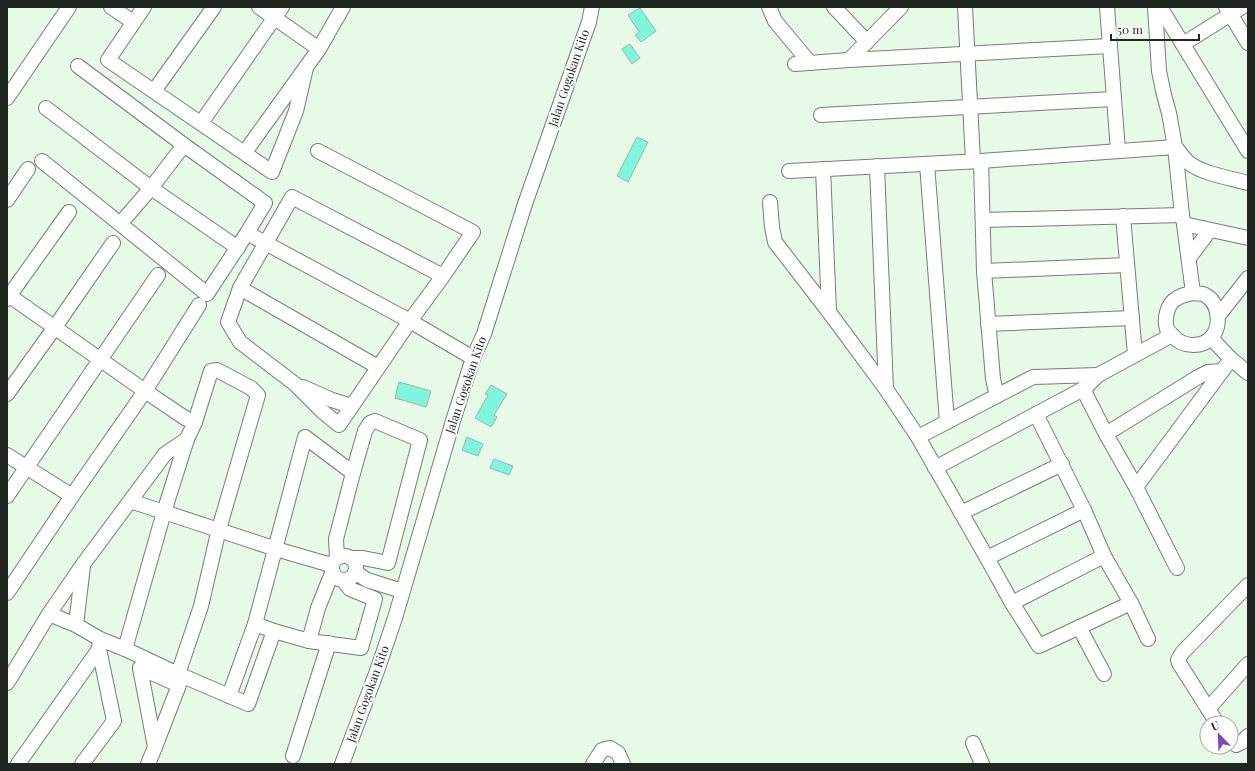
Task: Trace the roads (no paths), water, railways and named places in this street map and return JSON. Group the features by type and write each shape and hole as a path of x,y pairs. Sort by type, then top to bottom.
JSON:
{"street":[{"path":"7,98 69,7"},
{"path":"112,7 133,22"},
{"path":"144,7 108,60 245,152 272,172 296,111 306,68"},
{"path":"154,91 214,7"},
{"path":"259,7 278,12 319,49"},
{"path":"245,152 319,49 343,7"},
{"name":"Jalan Gogokan Kito","path":"342,764 377,672 473,358 484,334 525,204 589,22 592,7"},
{"path":"769,7 775,21 810,63"},
{"path":"834,7 867,42"},
{"path":"849,60 901,7"},
{"path":"965,7 970,106 983,220 984,271 988,324 997,396"},
{"path":"1107,7 1118,151"},
{"path":"1155,7 1159,71 1169,113 1193,293"},
{"path":"1160,7 1248,150"},
{"path":"1183,44 1233,9 1248,43"},
{"path":"201,123 278,12"},
{"path":"795,64 1110,46"},
{"path":"42,161 208,294 265,203 78,66"},
{"path":"821,115 1114,99"},
{"path":"46,108 151,188 238,248"},
{"path":"120,224 151,188 184,145"},
{"path":"789,171 977,161 1174,147 1181,152 1189,163 1200,169 1212,174 1248,183"},
{"path":"318,151 473,232 443,276 378,367 339,425 322,411 295,384 240,342 228,322 240,288 292,197 443,276"},
{"path":"927,164 947,422"},
{"path":"876,166 886,389"},
{"path":"7,200 28,168"},
{"path":"823,169 829,312"},
{"path":"770,202 775,242 886,389 918,437 1012,603 1039,646 1131,603"},
{"path":"69,212 8,296 185,418 195,422"},
{"path":"983,220 1123,216 1183,220 1210,230 1248,238"},
{"path":"1123,216 1135,355"},
{"path":"1188,258 1210,230"},
{"path":"247,233 410,321 473,358"},
{"path":"7,394 113,243"},
{"path":"984,271 1127,265"},
{"path":"7,496 158,275"},
{"path":"1218,316 1248,278"},
{"path":"240,288 378,367"},
{"path":"1193,293 1205,294 1215,304 1218,316 1216,328 1211,338 1200,344 1188,345 1176,340 1167,330 1165,317 1174,300 1183,295 1193,293"},
{"path":"7,593 145,391 199,306"},
{"path":"988,324 1132,318"},
{"path":"935,468 1085,388 1098,375 1172,335"},
{"path":"1211,338 1242,364"},
{"path":"1106,434 1198,377 1208,372 1222,371 1242,364"},
{"path":"125,649 164,512 187,438 195,422 211,371 216,370 251,388 258,395 219,529 200,606 178,674"},
{"path":"1136,487 1222,371"},
{"path":"918,437 1033,377 1098,375"},
{"path":"295,384 332,400 351,406"},
{"path":"1085,388 1086,395 1136,487 1177,568"},
{"path":"1036,414 1062,464 1104,556 1131,603 1148,639"},
{"path":"130,501 276,549 338,563 356,565 352,578 344,581 337,579 338,563 336,539 365,431 368,426 375,421 381,422 420,440 388,563 363,558 338,563"},
{"path":"230,696 255,624 305,437 353,473"},
{"path":"7,683 49,614 84,563 165,454 187,438"},
{"path":"7,455 72,496"},
{"path":"961,513 1062,464"},
{"path":"987,558 1084,510"},
{"path":"1012,603 1104,556"},
{"path":"76,625 84,563"},
{"path":"309,641 318,608 338,563"},
{"path":"355,572 367,580 402,591"},
{"path":"255,624 309,641 361,648 375,599 350,589 344,581"},
{"path":"1212,715 1178,660 1182,653 1248,585"},
{"path":"49,614 76,625 99,644 125,649 248,704 274,631"},
{"path":"1079,627 1104,674"},
{"path":"18,764 99,644"},
{"path":"82,764 114,721 99,644"},
{"path":"293,756 329,644"},
{"path":"1208,709 1248,664"},
{"path":"148,764 155,747 179,685 140,668 155,747"},
{"path":"1239,744 1248,736"},
{"path":"973,743 982,764"},
{"path":"593,764 602,750 610,748 618,753 623,764"}]}
